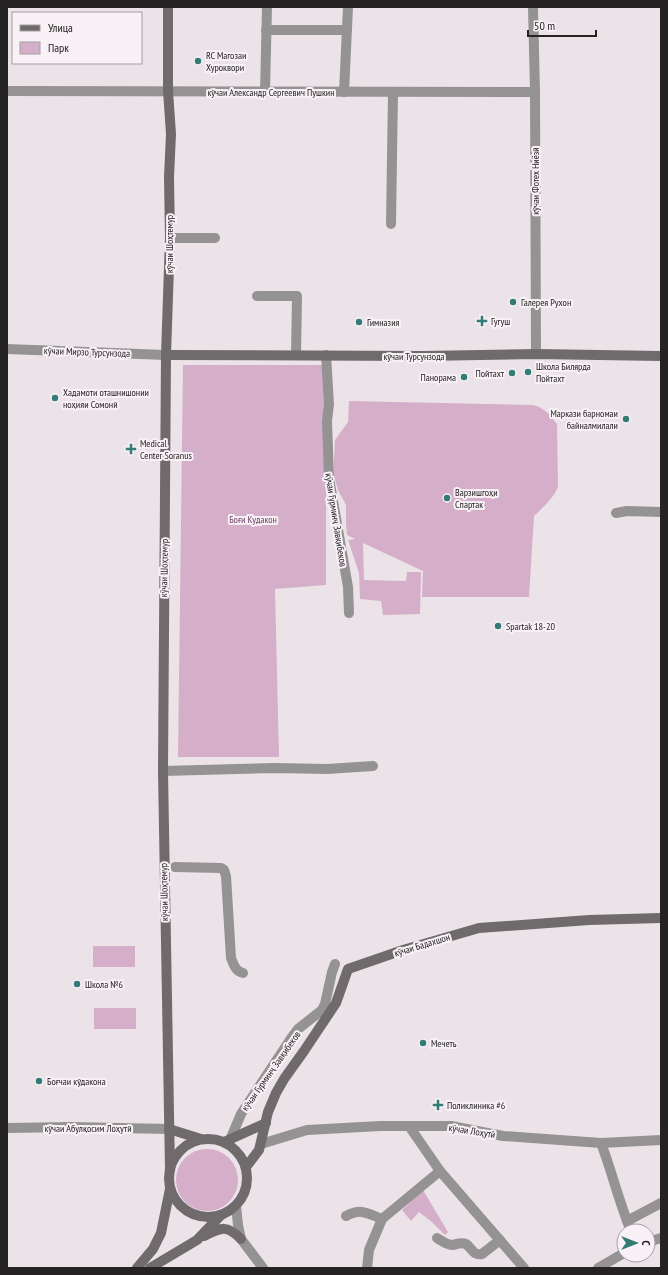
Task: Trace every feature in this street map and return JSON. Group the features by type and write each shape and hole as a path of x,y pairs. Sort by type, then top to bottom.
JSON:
{"main road":[{"name":"кӯчаи Шоҳтемур","path":"168,7 168,92 171,134 169,177 170,238 166,355 163,771 169,1129 168,1150 170,1170"},
{"name":"кӯчаи Турсунзода","path":"166,355 423,356 536,354 661,356"},
{"name":"кӯчаи Бадахшон","path":"266,1123 268,1112 284,1079 336,1002 348,969 403,950 479,928 589,920 661,918"},
{"path":"138,1268 154,1249 161,1232 170,1189 170,1170 174,1159 181,1150 190,1143 201,1140 212,1139 227,1141 266,1123"},
{"path":"246,1167 259,1150 266,1123"},
{"path":"169,1129 201,1140"},
{"path":"197,1240 222,1215 236,1206 242,1198 246,1188 248,1178 246,1167 238,1152 227,1141"},
{"path":"170,1189 178,1203 190,1213 206,1218 222,1215"},
{"path":"150,1268 217,1230 226,1229 232,1231 241,1239"}],"street":[{"path":"265,92 267,7"},
{"path":"344,92 348,7"},
{"name":"кӯчаи Фотех Ниёзӣ","path":"533,7 535,92 536,354"},
{"path":"266,30 347,30"},
{"name":"кӯчаи Александр Сергеевич Пушкин","path":"7,91 535,92"},
{"path":"391,224 393,92"},
{"path":"170,238 215,238"},
{"path":"257,296 297,296 296,355"},
{"name":"кӯчаи Мирзо Турсунзода","path":"7,349 166,355"},
{"name":"кӯчаи Гурминҷ Завқибеков","path":"326,355 329,404 327,421 328,478 348,587 349,613"},
{"path":"616,513 626,511 661,512"},
{"path":"163,771 274,768 327,769 373,766"},
{"path":"175,867 221,868 224,870 226,876 231,958 235,968 239,972 243,973"},
{"name":"кӯчаи Гурминҷ Завқибеков","path":"227,1141 241,1114 292,1037 298,1029 322,1010 325,1004 332,972 336,964"},
{"name":"кӯчаи Лоҳутӣ","path":"261,1144 308,1130 380,1126 452,1126 503,1136 601,1143 661,1140"},
{"path":"409,1126 440,1171 524,1268"},
{"name":"кӯчаи Абулқосим Лоҳутӣ","path":"7,1128 169,1129"},
{"path":"601,1143 626,1221 661,1203"},
{"path":"367,1268 369,1250 382,1219 440,1171"},
{"path":"236,1206 241,1239 263,1268"},
{"path":"346,1216 354,1212 364,1212 382,1219"},
{"path":"437,1238 450,1244 465,1244 478,1255 482,1254 500,1240"},
{"path":"598,1268 616,1258"}],"green space":[{"name":"Боғи Кудакон","path":"183,365 326,365 326,585 275,589 279,757 178,757"},
{"name":"Варзишгоҳи Спартак","path":"349,401 533,405 547,412 557,424 558,487 551,499 534,516 529,597 422,597 423,571 363,543 364,580 406,581 407,572 421,572 420,614 383,615 381,601 360,599 359,573 348,540 355,539 347,535 346,505 338,490 334,476 335,440 348,422"},
{"path":"93,946 135,946 135,967 93,967"},
{"path":"94,1008 136,1008 136,1029 94,1029"},
{"path":"207,1149 219,1152 229,1158 235,1168 238,1180 235,1192 229,1202 219,1208 207,1211 195,1208 185,1202 179,1192 176,1180 179,1168 185,1158 195,1152"},
{"path":"423,1190 448,1232 445,1235 419,1212 411,1221 402,1210"}],"place":[{"name":"RC Магозаи Хуроквори","path":"198,61"},
{"name":"Галерея Рухон","path":"513,302"},
{"name":"Гугуш","path":"482,321"},
{"name":"Гимназия","path":"359,322"},
{"name":"Школа Билярда Пойтахт","path":"528,372"},
{"name":"Пойтахт","path":"512,373"},
{"name":"Панорама","path":"464,377"},
{"name":"Хадамоти оташнишонии ноҳияи Сомонӣ","path":"55,398"},
{"name":"Маркази барномаи байналмилали","path":"626,419"},
{"name":"Medical Center Soranus","path":"131,449"},
{"name":"Варзишгоҳи Спартак","path":"447,498"},
{"name":"Spartak 18-20","path":"498,626"},
{"name":"Школа №6","path":"77,984"},
{"name":"Мечеть","path":"423,1043"},
{"name":"Боғчаи кӯдакона","path":"39,1081"},
{"name":"Поликлиника #6","path":"438,1105"}]}
